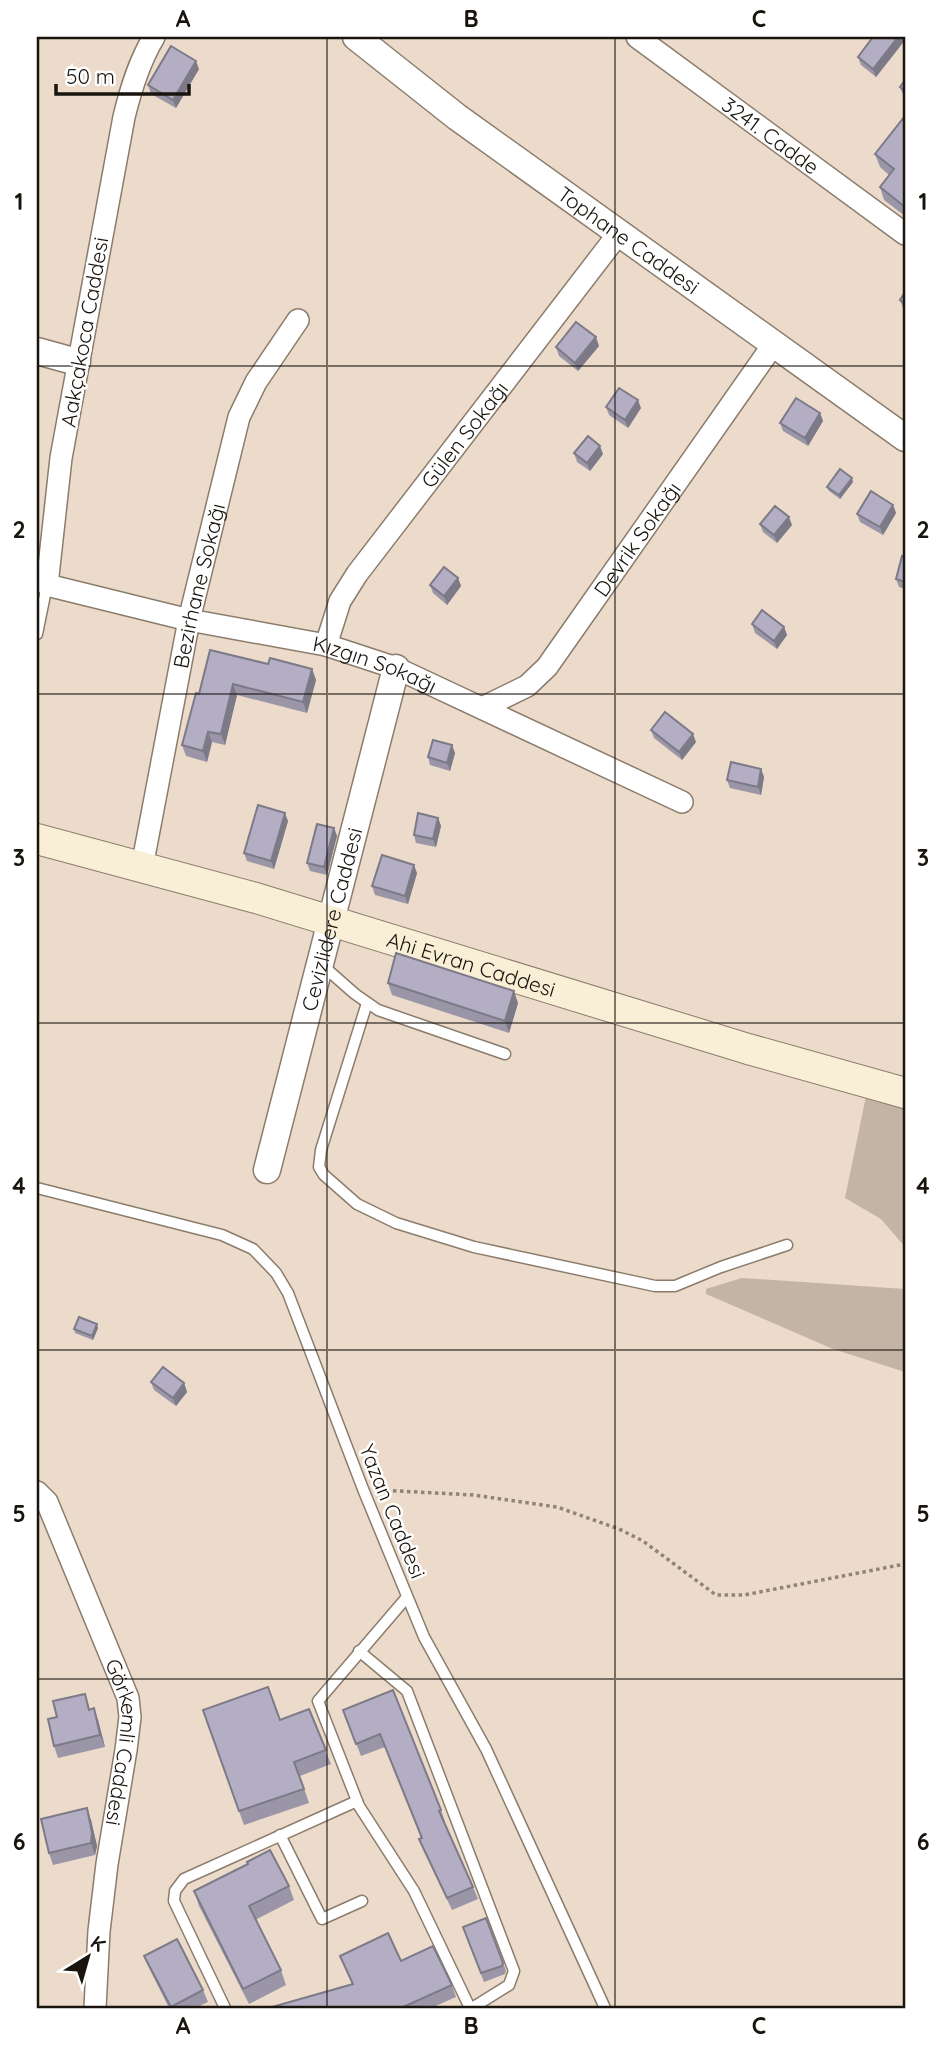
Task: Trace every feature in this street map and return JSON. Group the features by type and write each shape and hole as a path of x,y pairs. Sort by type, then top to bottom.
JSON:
{"main road":[{"name":"Ahi Evran Caddesi","path":"37,839 331,920 656,1022 905,1093"}],"street":[{"name":"Aakçakoca Caddesi","path":"47,584 54,509 77,362 124,117 132,85 154,37"},
{"name":"Tophane Caddesi","path":"356,37 457,117 905,438"},
{"name":"3241. Cadde","path":"637,37 905,234"},
{"name":"Gülen Sokağı","path":"326,645 340,601 357,574 619,233"},
{"name":"Bezirhane Sokağı","path":"142,867 189,620 239,417 256,382 298,320"},
{"name":"Devrik Sokağı","path":"482,708 527,686 547,667 773,345"},
{"path":"37,351 77,362"},
{"name":"Kızgın Sokağı","path":"47,584 189,620 326,645 396,668 682,802"},
{"name":"Cevizlidere Caddesi","path":"267,1171 396,668"},
{"name":"Görkemli Caddesi","path":"37,1492 47,1502 128,1698 130,1717 126,1750 99,1931 95,2008"}],"lane":[{"name":"Aakçakoca Caddesi","path":"37,634 47,584"},
{"path":"320,963 378,1010 505,1054"},
{"path":"367,1003 321,1150 319,1167 324,1175 358,1204 396,1223 474,1247 655,1286 675,1286 787,1244"},
{"name":"Yazan Caddesi","path":"37,1188 222,1235 253,1249 276,1273 288,1293 363,1489 424,1637 486,1749 605,2008"},
{"path":"359,1651 407,1691 514,1971 509,1985 471,2008 414,1891 356,1801 318,1701 359,1651 407,1597"},
{"path":"225,2008 174,1901 176,1891 184,1879 356,1801"},
{"path":"280,1835 322,1919 362,1901"}],"path":[{"path":"363,1489 473,1494 557,1507 619,1529 643,1541 716,1595 744,1594 905,1564"}],"shaded area":[{"path":"866,1096 905,1105 905,1247 881,1219 845,1198"},
{"path":"742,1278 905,1289 905,1372 833,1349 706,1294 706,1289"}],"building":[{"path":"873,37 898,37 873,69 858,57"},
{"path":"171,46 196,61 173,100 148,85"},
{"path":"905,116 905,207 880,187 894,169 875,154"},
{"path":"576,322 596,337 575,363 556,347"},
{"path":"619,388 638,400 625,420 606,407"},
{"path":"796,398 820,413 805,438 780,423"},
{"path":"588,436 600,446 587,463 574,453"},
{"path":"840,469 852,478 839,495 827,487"},
{"path":"871,491 893,505 880,527 857,514"},
{"path":"775,506 789,517 774,535 760,524"},
{"path":"902,556 905,557 905,582 896,579"},
{"path":"444,567 458,578 444,596 430,585"},
{"path":"762,610 784,627 774,641 752,624"},
{"path":"210,650 268,664 270,658 312,669 303,702 233,684 221,734 208,732 203,751 182,745"},
{"path":"665,712 693,734 679,752 651,730"},
{"path":"433,740 452,745 447,763 428,757"},
{"path":"731,762 761,769 758,787 727,780"},
{"path":"258,805 285,813 271,861 244,853"},
{"path":"418,813 438,818 433,839 414,835"},
{"path":"317,824 334,828 324,867 307,863"},
{"path":"382,855 414,865 405,896 372,886"},
{"path":"396,953 514,991 505,1021 388,983"},
{"path":"79,1317 97,1324 92,1336 74,1329"},
{"path":"163,1367 184,1383 173,1398 151,1382"},
{"path":"268,1687 280,1720 309,1709 326,1750 294,1762 304,1789 239,1811 203,1710"},
{"path":"393,1690 441,1810 439,1811 473,1887 447,1898 419,1839 422,1838 380,1734 356,1744 343,1710"},
{"path":"85,1694 89,1710 94,1708 100,1735 54,1746 48,1719 57,1717 53,1701"},
{"path":"87,1808 92,1833 91,1843 49,1853 41,1819"},
{"path":"270,1850 289,1886 249,1906 281,1970 243,1989 194,1891"},
{"path":"486,1918 503,1963 502,1966 481,1973 463,1927"},
{"path":"388,1933 401,1961 433,1946 452,1985 401,2008 272,2007 353,1984 340,1956"},
{"path":"177,1939 203,1990 171,2007 144,1956"}]}
